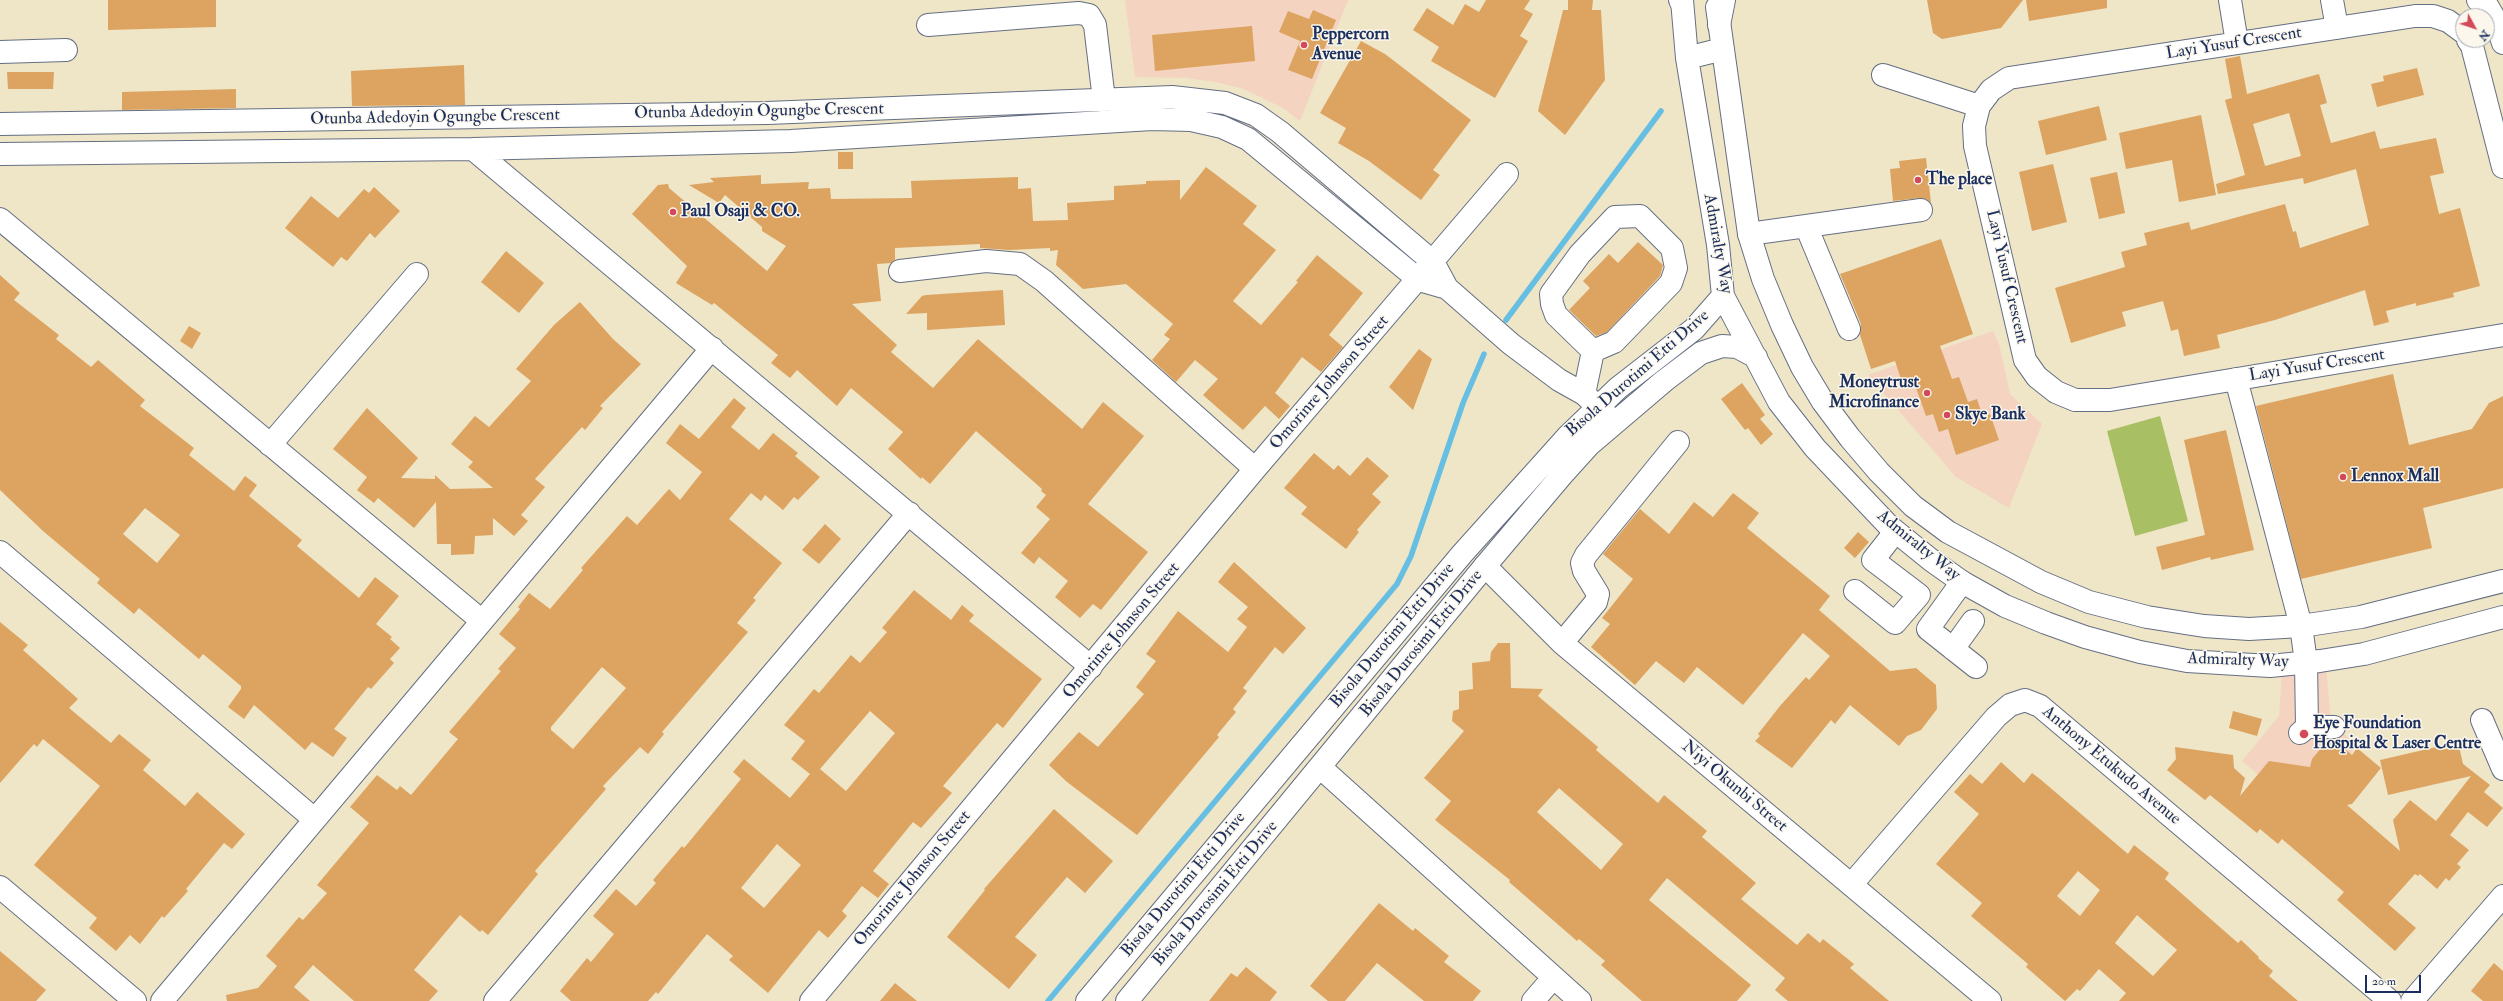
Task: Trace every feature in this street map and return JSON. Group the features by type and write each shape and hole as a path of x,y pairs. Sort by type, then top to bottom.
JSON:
{"main road":[{"name":"Admiralty Way","path":"1716,0 1749,234 1763,278 1782,325 1802,367 1823,402 1879,472 1912,506 1948,532 2041,582 2089,602 2147,617 2204,626 2248,629 2301,626 2361,617 2503,582"},
{"path":"1719,25 1724,0"},
{"path":"2230,0 2237,43"},
{"path":"2332,0 2337,28"},
{"path":"2478,0 2488,7 2495,19 2503,43"},
{"name":"Admiralty Way","path":"1681,1 1688,58 1718,245 1723,296 1779,402 1815,448 1895,532 1962,582 2005,606 2085,637 2140,652 2187,661 2270,666 2364,654 2503,617"},
{"path":"928,25 1079,13 1089,15 1095,25 1104,100"},
{"name":"Layi Yusuf Crescent","path":"2455,26 2448,21 2433,16 2415,16 2009,78 1990,90 1979,106 1974,126 1975,146 2025,360 2037,377 2056,392 2075,400 2095,402 2503,335"},
{"path":"2473,48 2503,167"},
{"path":"1688,58 1723,49"},
{"path":"0,52 66,50"},
{"path":"1883,75 1979,106"},
{"name":"Otunba Adedoyin Ogungbe Crescent","path":"0,124 760,113 1172,98 1201,99 1226,103 1256,115 1280,132 1433,262 1447,288 1532,362 1592,400 1614,422"},
{"path":"931,107 931,132"},
{"name":"Otunba Adedoyin Ogungbe Crescent","path":"0,154 473,149 791,141 1152,119 1192,120 1222,127 1248,139 1419,280 1447,288"},
{"path":"141,122 142,152"},
{"path":"473,149 1092,667"},
{"name":"Omorinre Johnson Street","path":"811,1001 1092,667 1255,469 1419,280 1507,174"},
{"path":"1749,234 1921,210"},
{"path":"1592,400 1594,351 1556,315 1552,304 1552,294 1580,254 1615,218 1640,216 1672,248 1676,268 1671,283 1614,342 1594,351"},
{"path":"0,219 482,621"},
{"path":"1806,226 1850,329"},
{"path":"900,271 986,261 1020,264 1044,281 1255,469"},
{"path":"270,445 417,274"},
{"name":"Bisola Durotimi Etti Drive","path":"1087,1001 1462,554 1567,437 1592,400 1694,329 1723,296"},
{"name":"Bisola Durosimi Etti Drive","path":"1127,1001 1562,474 1614,422 1702,353 1722,346 1737,348 1756,357"},
{"path":"162,1001 712,348"},
{"path":"2236,379 2301,626 2306,662 2303,730 2334,727"},
{"path":"1562,643 1596,602 1598,594 1582,563 1586,555 1678,442"},
{"path":"495,1001 909,513"},
{"path":"1855,591 1895,623 1919,595 1873,560 1895,532"},
{"path":"0,552 314,819"},
{"name":"Niyi Okunbi Street","path":"1485,566 1562,643 1990,1001"},
{"path":"1928,629 1962,582"},
{"path":"1904,612 1976,667"},
{"path":"1953,649 1973,621"},
{"name":"Anthony Etukudo Avenue","path":"1851,886 1996,718 2010,705 2025,700 2040,706 2390,1001"},
{"path":"2482,720 2503,770"},
{"path":"1320,768 1580,1001"},
{"path":"0,887 135,1001"},
{"path":"2412,1001 2503,896"},
{"path":"1533,1001 1553,978"}],"shaded area":[{"path":"1125,0 1348,0 1300,121 1283,108 1244,89 1216,82 1186,78 1135,77"},
{"path":"1993,331 1999,344 2010,394 2042,424 2009,508 1956,477 1868,375"},
{"name":"Eye Foundation Hospital & Laser Centre","path":"2326,666 2331,722 2357,746 2310,803 2287,799 2242,761 2279,716 2282,671"}],"green space":[{"path":"2160,416 2188,521 2135,536 2107,431"}],"building":[{"path":"108,0 216,0 216,27 108,30"},
{"path":"1486,0 1530,0 1524,9 1533,14 1520,36 1528,41 1495,98 1431,61 1439,47 1413,30 1427,8 1453,25 1465,4 1479,12"},
{"path":"1568,0 1593,0 1592,10 1601,10 1605,80 1565,135 1538,111 1563,10 1568,10"},
{"path":"1927,0 2023,0 2001,28 1942,39 1933,33"},
{"path":"2026,0 2107,0 2107,8 2029,21"},
{"path":"1313,10 1336,20 1312,79 1288,70 1300,41 1279,32 1288,11 1309,19"},
{"path":"1252,26 1255,61 1155,71 1152,35"},
{"path":"1361,41 1385,54 1471,120 1433,170 1440,175 1421,200 1369,161 1338,143 1346,128 1320,113"},
{"path":"2240,56 2247,94 2319,74 2327,103 2320,105 2331,143 2375,131 2380,149 2436,138 2444,173 2430,176 2439,214 2460,208 2480,286 2453,293 2454,297 2416,306 2416,303 2386,311 2389,322 2374,326 2365,290 2275,320 2217,335 2220,348 2184,356 2178,329 2171,331 2163,301 2122,312 2126,326 2071,343 2055,288 2125,267 2121,252 2147,245 2144,233 2189,222 2191,230 2285,204 2293,232 2296,231 2300,248 2369,225 2356,169 2304,184 2303,178 2218,194 2216,184 2245,175 2225,100 2232,98 2225,59","holes":["2289,113 2301,156 2265,166 2253,124"]},
{"path":"464,65 465,105 352,106 351,71"},
{"path":"2417,68 2424,95 2377,107 2371,84 2384,81 2383,76"},
{"path":"7,72 54,72 53,89 8,89"},
{"path":"236,89 236,108 122,110 122,92"},
{"path":"2099,106 2107,140 2046,155 2038,121"},
{"path":"2201,115 2216,195 2179,202 2172,160 2126,169 2119,133"},
{"path":"838,152 853,152 853,169 838,169"},
{"path":"1926,158 1931,203 1926,199 1920,198 1893,201 1890,169 1900,168 1899,161"},
{"path":"2053,164 2067,222 2032,231 2019,172"},
{"path":"1206,167 1257,206 1243,224 1276,250 1233,301 1261,325 1298,282 1296,281 1317,255 1363,293 1329,335 1343,347 1321,372 1302,357 1275,393 1290,406 1279,419 1265,406 1243,430 1203,395 1218,379 1195,360 1176,382 1152,360 1170,339 1164,335 1173,324 1126,284 1083,289 1056,265 1058,250 1050,251 1050,248 1009,250 980,248 980,244 895,248 895,260 891,263 877,264 881,301 852,304 897,345 891,352 933,388 978,339 1082,429 1103,402 1144,436 1088,504 1148,552 1101,610 1093,604 1080,618 1055,597 1068,581 1039,557 1034,564 1021,553 1050,519 1036,507 1046,495 1041,491 1042,489 976,431 930,484 922,477 921,479 888,449 903,432 851,388 837,406 797,370 790,378 771,363 778,355 714,303 712,305 676,283 687,266 632,214 658,185 668,184 669,188 767,271 786,246 762,231 762,227 725,195 719,203 689,185 714,182 710,178 761,175 761,184 809,182 808,189 830,188 831,199 912,198 911,181 1018,177 1018,189 1031,188 1033,221 1068,220 1067,203 1114,200 1114,186 1146,184 1146,181 1180,180 1180,200"},
{"path":"2117,172 2125,213 2099,219 2090,178"},
{"path":"374,187 400,211 375,238 370,233 347,261 341,257 333,267 285,228 311,196 338,218 364,189 369,193"},
{"path":"1941,239 1973,334 1940,346 1952,379 1959,377 1968,402 1977,399 1983,417 1990,414 1999,440 1956,455 1948,429 1939,432 1933,414 1926,416 1915,385 1904,388 1895,361 1871,369 1860,335 1861,324 1840,274"},
{"path":"1638,242 1663,265 1660,276 1607,332 1596,336 1569,310 1590,288 1583,281 1609,254 1618,263"},
{"path":"506,251 544,283 519,313 481,282"},
{"path":"0,275 20,293 14,300 59,335 56,339 91,367 98,360 145,400 140,406 194,448 189,455 234,491 245,476 257,485 249,496 302,540 297,546 359,598 375,577 399,596 376,624 392,637 390,639 400,648 390,659 394,663 371,689 368,687 334,729 347,738 333,757 312,742 305,750 254,705 244,719 228,707 241,689 241,686 203,654 199,659 139,608 134,614 97,583 100,579 43,531 0,490","holes":["145,508 180,535 157,563 123,534"]},
{"path":"1003,290 1005,325 927,330 927,313 906,314 922,296 926,295"},
{"path":"580,302 613,339 641,364 600,406 603,408 585,430 582,427 535,479 545,487 521,515 528,521 514,536 493,518 493,535 475,536 474,554 451,555 451,544 437,544 436,502 414,528 378,498 374,503 357,490 367,477 333,449 367,408 418,458 401,478 435,479 435,475 450,489 493,488 468,467 473,462 451,444 475,416 489,427 531,381 516,369 554,325"},
{"path":"189,326 201,333 192,349 180,341"},
{"path":"1419,349 1432,359 1413,410 1389,387"},
{"name":"Lennox Mall","path":"2393,374 2409,445 2472,429 2489,403 2503,396 2503,488 2423,508 2432,548 2301,579 2256,406"},
{"path":"1742,383 1765,415 1760,419 1773,434 1761,445 1748,428 1745,430 1721,399"},
{"path":"734,398 746,408 731,427 759,450 773,433 798,453 795,456 820,477 798,500 794,497 783,510 765,495 761,501 751,493 729,519 782,563 753,598 756,600 737,623 748,632 662,732 664,734 648,754 640,747 603,786 606,789 535,871 538,874 488,935 482,930 480,932 460,915 414,970 438,991 429,1001 354,1001 313,965 294,987 310,1001 227,1001 226,995 258,988 277,966 266,956 299,917 303,920 327,893 317,885 369,823 350,807 377,775 397,790 400,786 411,795 458,739 449,732 501,671 498,669 516,648 499,634 520,609 518,607 529,593 550,609 583,570 581,568 627,516 637,525 669,489 680,500 702,472 666,443 680,424 699,439","holes":["602,667 626,688 573,749 551,730 551,727"]},
{"path":"2226,430 2254,550 2211,560 2210,557 2162,570 2156,547 2205,535 2184,440"},
{"path":"1314,453 1334,470 1338,465 1350,476 1367,457 1389,476 1372,494 1381,502 1357,530 1359,532 1346,549 1301,514 1307,507 1284,488"},
{"path":"1733,493 1759,513 1747,528 1830,596 1819,610 1890,671 1916,668 1936,685 1937,709 1921,730 1907,736 1899,746 1850,705 1835,724 1831,720 1792,768 1755,741 1760,736 1758,734 1780,706 1806,677 1809,680 1830,656 1803,633 1743,705 1697,667 1684,683 1656,661 1635,685 1591,647 1610,624 1602,618 1633,579 1603,554 1640,509 1669,534 1694,502 1713,517"},
{"path":"825,524 841,539 819,564 802,550"},
{"path":"1858,532 1869,542 1855,558 1844,548"},
{"path":"1234,562 1306,628 1283,654 1275,647 1243,688 1247,691 1233,709 1236,712 1217,735 1219,737 1137,835 1067,782 1049,765 1079,732 1098,747 1144,694 1136,687 1156,661 1146,654 1178,611 1228,652 1247,627 1237,619 1248,607 1218,582"},
{"path":"914,590 951,620 962,605 974,615 969,621 1042,679 1003,728 997,723 943,786 952,793 921,828 913,822 873,871 889,884 878,898 862,886 842,911 847,916 828,938 819,930 768,993 729,960 733,956 707,934 658,994 656,992 648,1001 571,1001 560,991 587,958 591,962 614,934 593,916 616,889 636,906 656,883 653,880 682,846 684,848 741,779 733,772 744,759 790,798 810,774 791,759 805,741 784,725 814,689 819,693 851,655 860,663 887,632 882,628","holes":["870,711 895,733 846,791 820,769","777,844 801,865 764,908 741,888"]},
{"path":"0,622 28,645 23,650 78,699 69,708 111,743 119,734 151,760 143,770 185,806 197,792 245,834 232,849 224,843 186,889 188,891 164,918 162,916 140,944 130,935 116,951 89,928 97,918 34,865 100,786 43,739 37,747 34,744 0,783"},
{"path":"1498,643 1510,643 1511,688 1543,689 1538,696 1598,747 1596,750 1658,803 1664,795 1707,831 1702,837 1756,883 1741,899 1797,945 1808,933 1820,943 1823,939 1854,964 1850,968 1889,1001 1788,1001 1775,990 1785,978 1667,878 1649,900 1751,985 1737,1001 1642,1001 1601,965 1605,961 1579,939 1577,941 1509,882 1510,880 1435,820 1451,801 1424,778 1464,731 1452,721 1453,711 1459,709 1459,691 1473,689 1472,663 1490,661 1491,652","holes":["1559,788 1623,844 1601,870 1537,812"]},
{"path":"2233,711 2262,719 2257,736 2229,728"},
{"path":"2328,740 2334,740 2352,755 2357,748 2381,768 2352,804 2347,805 2400,851 2393,820 2410,800 2436,821 2471,776 2388,795 2380,760 2458,742 2463,764 2490,785 2484,792 2503,808 2487,827 2468,812 2450,835 2469,850 2457,864 2461,867 2449,881 2446,878 2437,889 2420,874 2418,876 2415,874 2388,904 2416,928 2395,951 2337,900 2344,892 2282,839 2278,844 2260,829 2257,833 2210,795 2205,800 2167,770 2176,759 2175,747 2233,755 2234,768 2245,778 2240,796 2269,761 2310,767 2312,759"},
{"path":"2001,762 2024,783 2032,773 2128,854 2134,845 2169,873 2165,879 2238,943 2241,940 2273,971 2269,976 2298,1001 2119,1001 2126,993 2099,969 2080,991 2077,989 2065,1001 2026,967 2028,964 1971,916 1982,903 1936,864 1979,814 1954,792 1970,774 1982,784","holes":["2078,871 2100,890 2080,916 2057,896","2137,915 2177,950 2153,976 2115,943"]},
{"path":"1054,809 1113,861 1085,893 1067,877 1015,937 1037,955 1009,989 947,937 985,890 984,889"},
{"path":"1379,903 1413,931 1415,928 1449,956 1444,962 1481,991 1473,1001 1424,1001 1377,963 1345,1001 1328,1001 1310,986"},
{"path":"0,951 46,990 36,1001 0,1001"},
{"path":"2494,963 2503,971 2503,1001 2483,1001 2471,991"},
{"path":"1246,967 1277,992 1270,1001 1209,1001 1231,973 1237,977"},
{"path":"895,983 917,1001 880,1001"}],"waterway":[{"path":"1506,320 1661,111"},
{"path":"1048,1001 1397,584 1411,556 1463,403 1484,354"}],"place":[{"name":"Peppercorn Avenue","path":"1304,45"},
{"name":"The place","path":"1918,180"},
{"name":"Paul Osaji & CO.","path":"673,212"},
{"name":"Moneytrust Microfinance","path":"1927,393"},
{"name":"Skye Bank","path":"1947,415"},
{"name":"Lennox Mall","path":"2343,477"},
{"name":"Eye Foundation Hospital & Laser Centre","path":"2304,734"}]}
